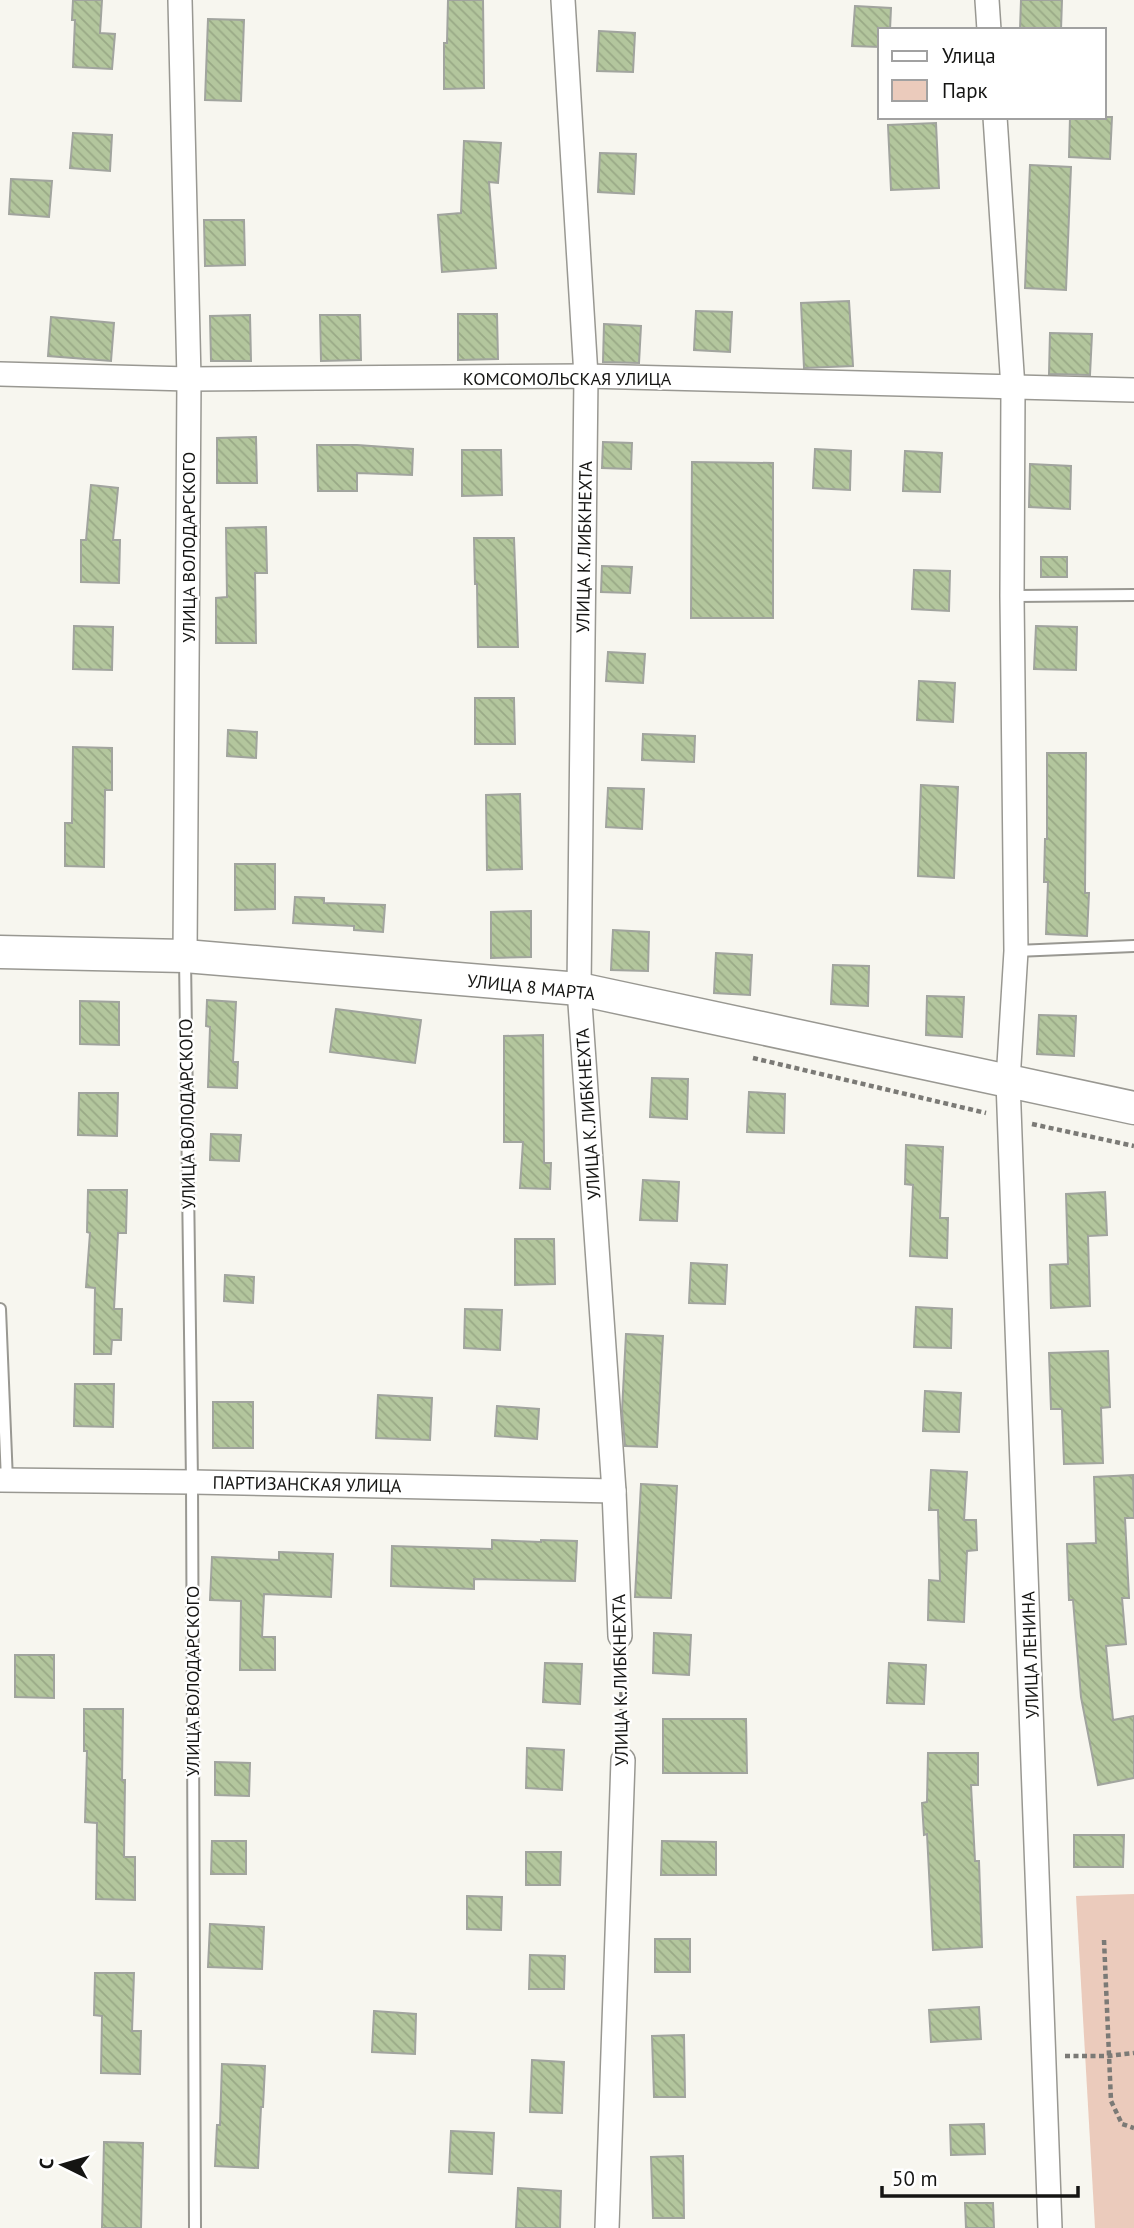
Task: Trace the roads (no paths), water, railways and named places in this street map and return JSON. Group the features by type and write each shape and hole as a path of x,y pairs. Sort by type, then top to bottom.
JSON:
{"main road":[{"name":"УЛИЦА 8 МАРТА","path":"0,952 185,956 579,989 1134,1108"}],"street":[{"name":"УЛИЦА ВОЛОДАРСКОГО","path":"180,0 189,379 185,956"},
{"name":"УЛИЦА К.ЛИБКНЕХТА","path":"563,0 586,376 579,989 614,1491 620,1636"},
{"path":"987,0 989,28"},
{"name":"УЛИЦА ЛЕНИНА","path":"995,119 1013,388 1012,596 1016,951 1008,1082 1050,2228"},
{"name":"КОМСОМОЛЬСКАЯ УЛИЦА","path":"0,373 189,379 586,376 1134,390"},
{"name":"ПАРТИЗАНСКАЯ УЛИЦА","path":"4,1480 614,1491"},
{"name":"УЛИЦА К.ЛИБКНЕХТА","path":"607,2228 623,1760"}],"lane":[{"path":"1012,596 1134,595"},
{"path":"1016,951 1134,946"},
{"name":"УЛИЦА ВОЛОДАРСКОГО","path":"185,956 192,1482 195,2228"},
{"path":"0,1308 4,1480"}]}
